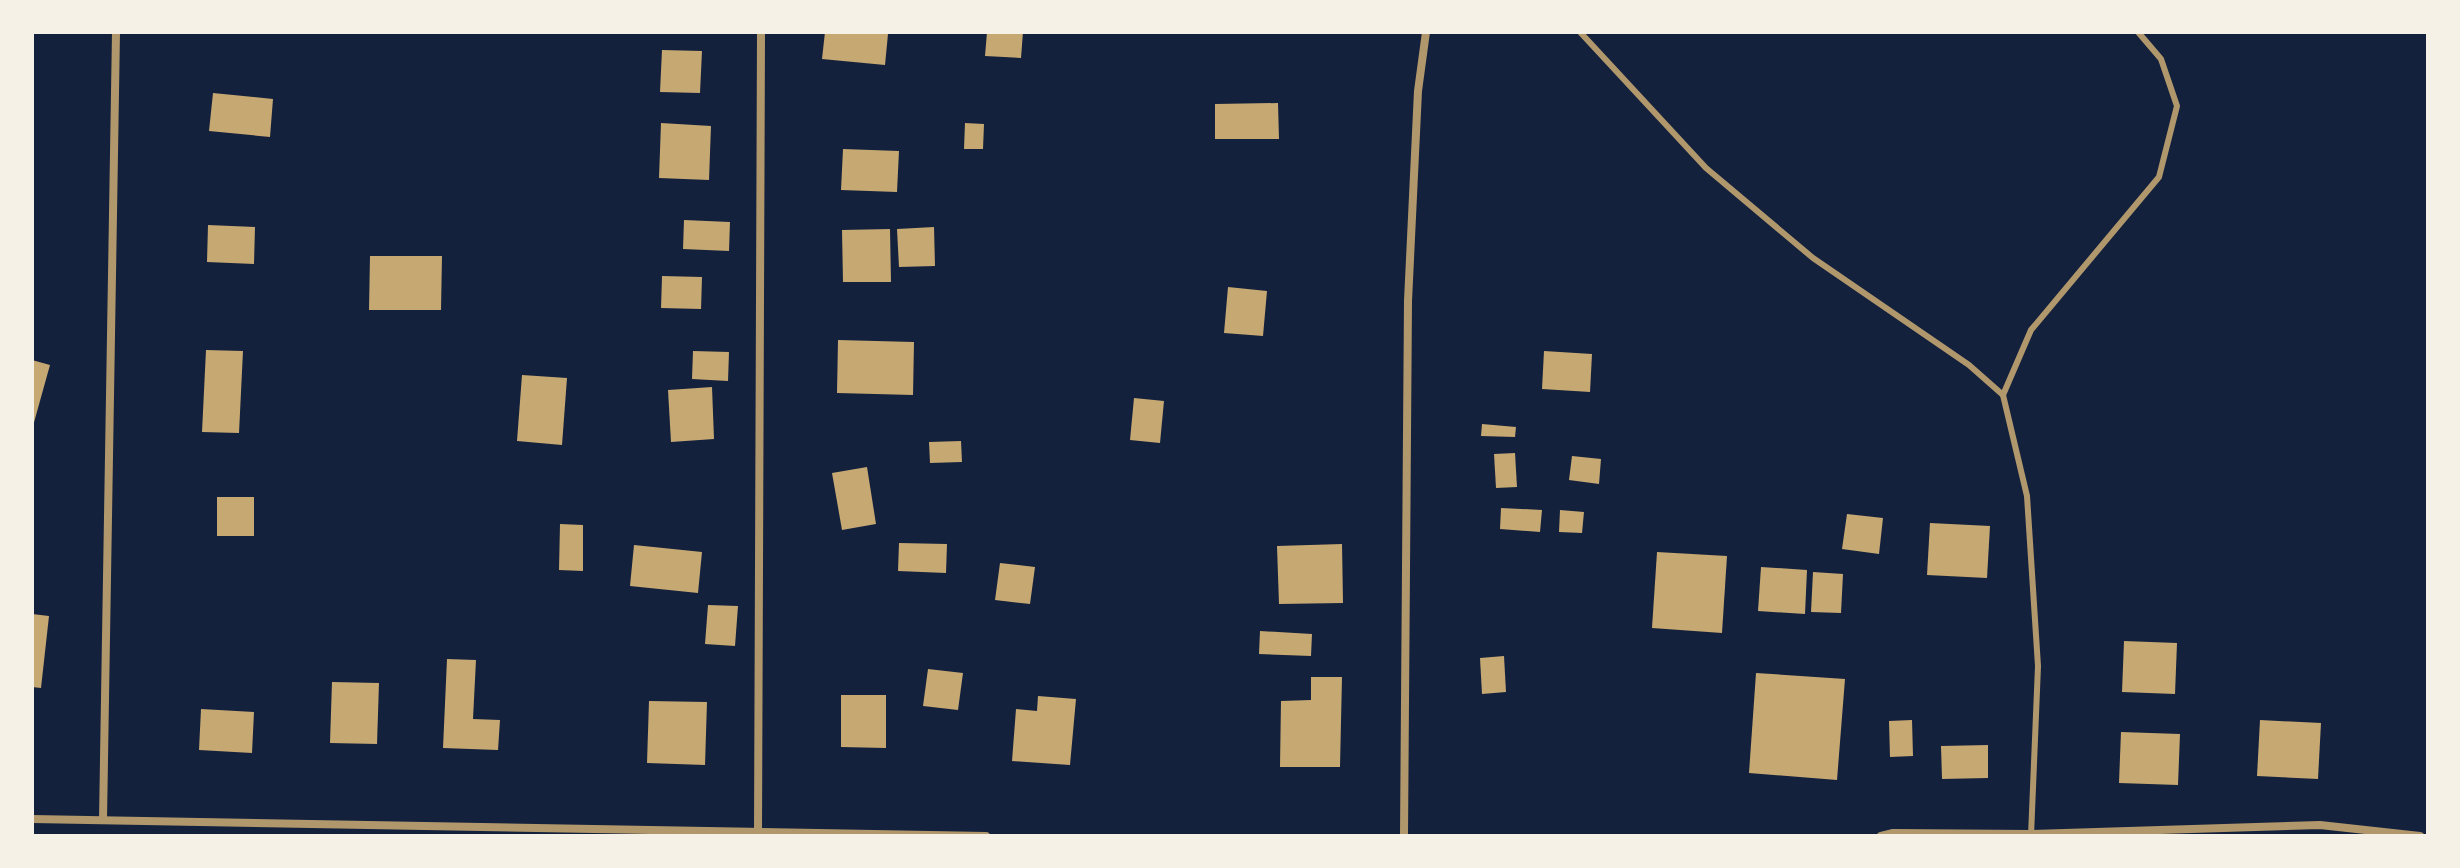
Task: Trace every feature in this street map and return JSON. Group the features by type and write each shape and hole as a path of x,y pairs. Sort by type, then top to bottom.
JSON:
{"street":[{"path":"103,820 116,32"},
{"path":"758,834 761,32"},
{"path":"1404,836 1408,301 1418,91 1426,32"},
{"path":"32,819 986,836"},
{"path":"1881,836 1893,833 2031,835 2320,825 2420,836"}],"lane":[{"path":"1580,32 1706,168 1813,258 1969,365 2003,395 2027,496 2038,666 2031,835"},
{"path":"2003,395 2031,330 2159,177 2177,106 2161,59 2138,32"}],"building":[{"path":"825,32 888,34 885,65 822,59"},
{"path":"987,32 1023,32 1021,58 985,56"},
{"path":"662,50 702,51 700,93 660,92"},
{"path":"213,93 273,99 270,137 209,131"},
{"path":"1278,103 1279,139 1215,139 1215,104"},
{"path":"661,123 711,126 709,180 659,178"},
{"path":"965,123 984,124 983,149 964,149"},
{"path":"843,149 899,151 897,192 841,190"},
{"path":"684,220 730,222 729,251 683,249"},
{"path":"208,225 255,227 254,264 207,262"},
{"path":"934,227 935,266 899,267 897,229"},
{"path":"890,229 891,282 843,282 842,230"},
{"path":"370,256 442,256 441,310 369,310"},
{"path":"662,276 702,277 701,309 661,308"},
{"path":"1228,287 1267,291 1263,336 1224,333"},
{"path":"838,340 914,342 913,395 837,393"},
{"path":"206,350 243,351 239,433 202,432"},
{"path":"693,351 729,352 728,381 692,379"},
{"path":"1544,351 1592,354 1590,392 1542,389"},
{"path":"32,360 50,365 33,426 32,426"},
{"path":"522,375 567,378 562,445 517,441"},
{"path":"712,387 714,439 671,442 668,390"},
{"path":"1134,398 1164,401 1160,443 1130,440"},
{"path":"1482,424 1516,427 1515,437 1481,436"},
{"path":"961,441 962,462 930,463 929,442"},
{"path":"1515,453 1517,487 1496,488 1494,454"},
{"path":"1572,456 1601,459 1599,484 1569,480"},
{"path":"867,467 876,524 842,530 832,473"},
{"path":"217,497 254,497 254,536 217,536"},
{"path":"1501,508 1542,510 1540,532 1500,529"},
{"path":"1560,510 1584,512 1582,533 1559,532"},
{"path":"1847,514 1883,518 1879,554 1842,549"},
{"path":"1930,523 1990,526 1987,578 1927,575"},
{"path":"560,524 583,525 583,571 559,570"},
{"path":"899,543 947,544 946,573 898,571"},
{"path":"1342,544 1343,603 1279,604 1277,546"},
{"path":"634,545 702,552 698,593 630,586"},
{"path":"1657,552 1727,556 1722,633 1652,628"},
{"path":"1000,563 1035,567 1030,604 995,600"},
{"path":"1761,567 1807,570 1805,614 1758,611"},
{"path":"1813,572 1843,574 1841,613 1811,612"},
{"path":"708,605 738,606 735,646 705,644"},
{"path":"32,614 49,616 41,688 32,687"},
{"path":"1260,631 1312,634 1311,656 1259,654"},
{"path":"2124,641 2177,643 2175,694 2122,692"},
{"path":"1504,656 1506,692 1482,694 1480,658"},
{"path":"447,659 476,660 473,719 500,720 498,750 443,748"},
{"path":"928,669 963,673 958,710 923,706"},
{"path":"1756,673 1845,679 1837,780 1749,773"},
{"path":"1311,677 1342,677 1340,767 1280,767 1281,701 1311,700"},
{"path":"332,682 379,683 377,744 330,743"},
{"path":"841,695 886,695 886,748 841,747"},
{"path":"1038,696 1076,699 1070,765 1012,761 1016,709 1037,711"},
{"path":"649,701 707,702 705,765 647,763"},
{"path":"201,709 254,712 252,753 199,750"},
{"path":"1912,720 1913,756 1890,757 1889,721"},
{"path":"2260,720 2321,723 2318,779 2257,776"},
{"path":"2121,732 2180,734 2178,785 2119,783"},
{"path":"1988,745 1988,778 1942,779 1941,746"}]}
